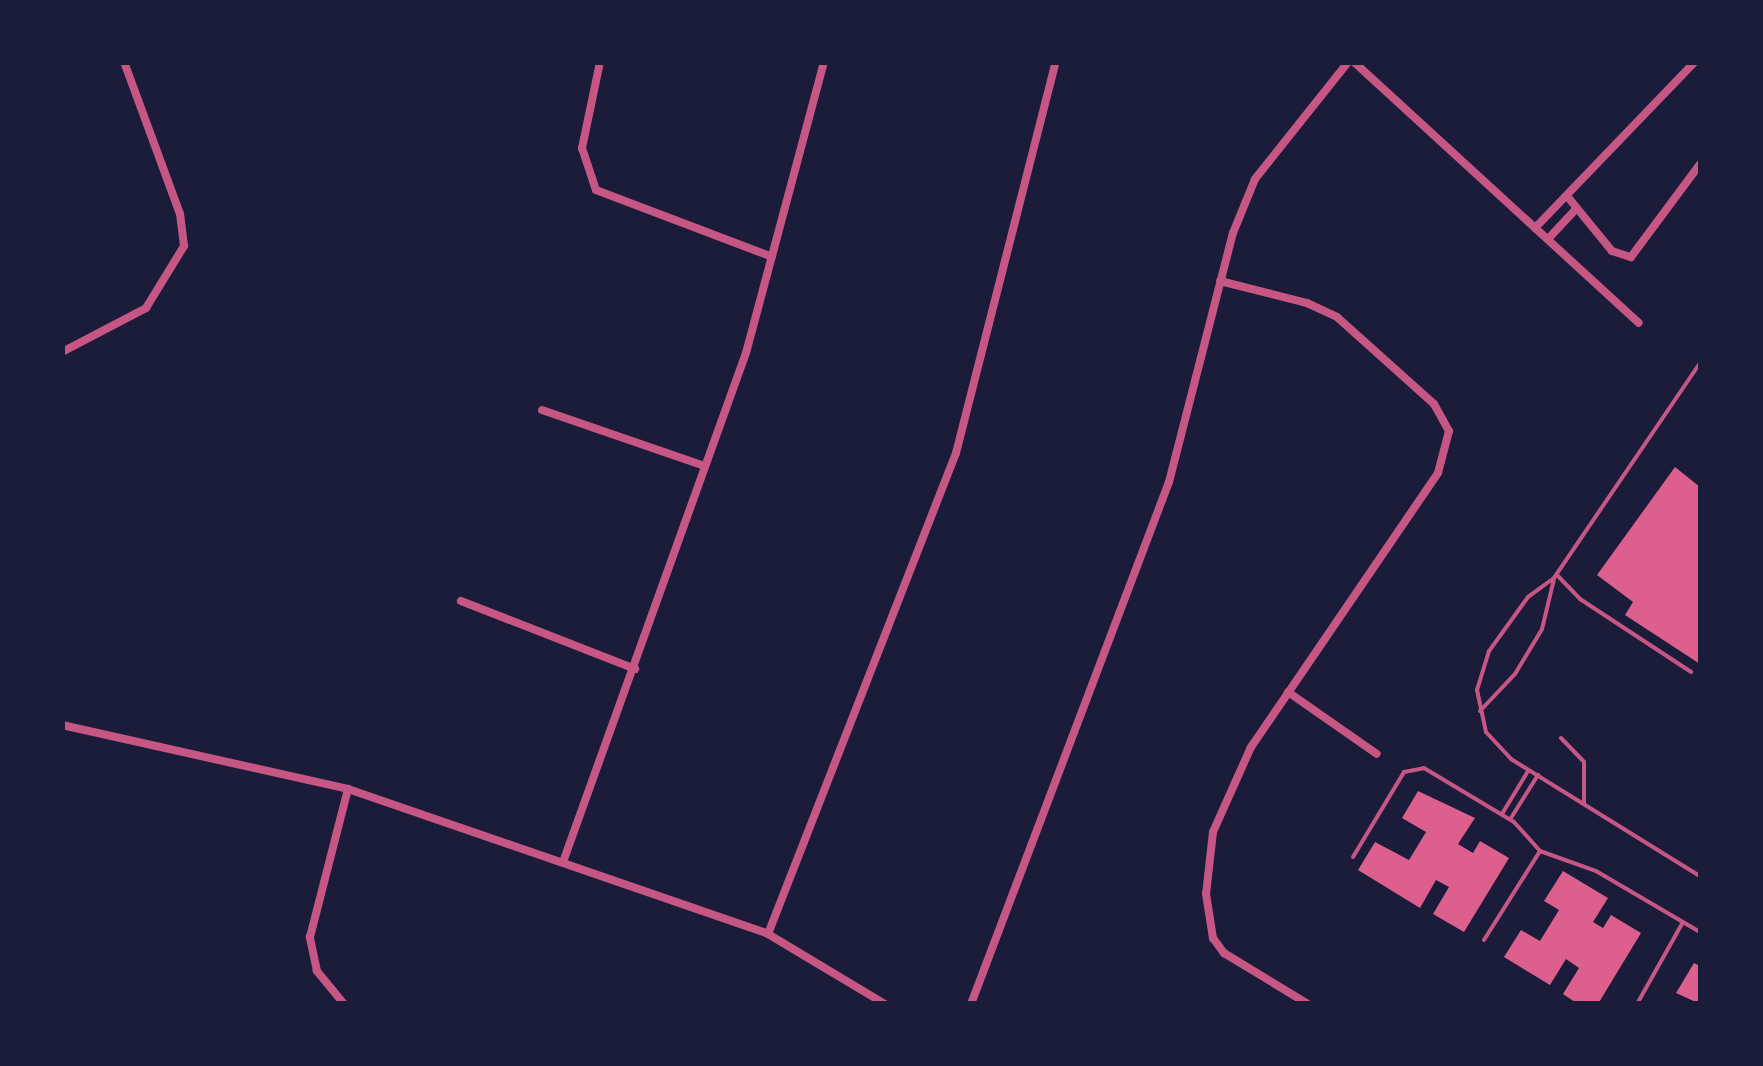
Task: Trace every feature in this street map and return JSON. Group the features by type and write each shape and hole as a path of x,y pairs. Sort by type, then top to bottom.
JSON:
{"street":[{"path":"62,352 146,308 184,246 180,214 124,62"},
{"path":"600,62 582,148 596,190 772,257"},
{"path":"563,862 705,466 772,257 824,62"},
{"path":"768,934 956,453 1056,62"},
{"path":"971,1004 1169,482 1220,281 1255,179 1351,62 1639,323"},
{"path":"1535,228 1695,62"},
{"path":"1567,196 1612,251 1630,257 1700,164"},
{"path":"1548,240 1575,210"},
{"path":"1220,281 1307,303 1337,317 1434,404 1449,430 1438,473 1251,747 1213,832 1208,924 1224,953 1308,1004"},
{"path":"542,410 705,466"},
{"path":"461,601 635,669"},
{"path":"1288,692 1377,754"},
{"path":"62,726 348,789 768,934 884,1004"},
{"path":"344,1004 317,971 310,937 348,789"}],"lane":[{"path":"1700,363 1555,576 1528,597 1489,651 1476,690 1480,711 1498,747 1700,876"},
{"path":"1555,576 1580,600 1692,672"},
{"path":"1480,711 1515,674 1542,629 1555,576"},
{"path":"1560,738 1584,762 1584,803"},
{"path":"1353,856 1404,772 1413,767 1502,814 1540,850 1596,870 1700,932"},
{"path":"1502,814 1529,769"},
{"path":"1510,820 1538,776"},
{"path":"1484,940 1540,850"},
{"path":"1637,1004 1683,922"}],"building":[{"path":"1675,467 1700,487 1700,664 1625,615 1633,602 1597,575"},
{"path":"1418,791 1475,818 1458,844 1473,853 1480,841 1509,858 1464,932 1433,914 1449,887 1436,880 1420,908 1358,870 1375,842 1409,860 1426,832 1402,818"},
{"path":"1563,871 1608,898 1593,922 1603,928 1611,915 1641,933 1598,1004 1578,1004 1563,994 1579,968 1566,959 1550,985 1504,957 1521,930 1540,941 1559,910 1544,901"},
{"path":"1694,963 1700,966 1700,1004 1676,993"}]}
